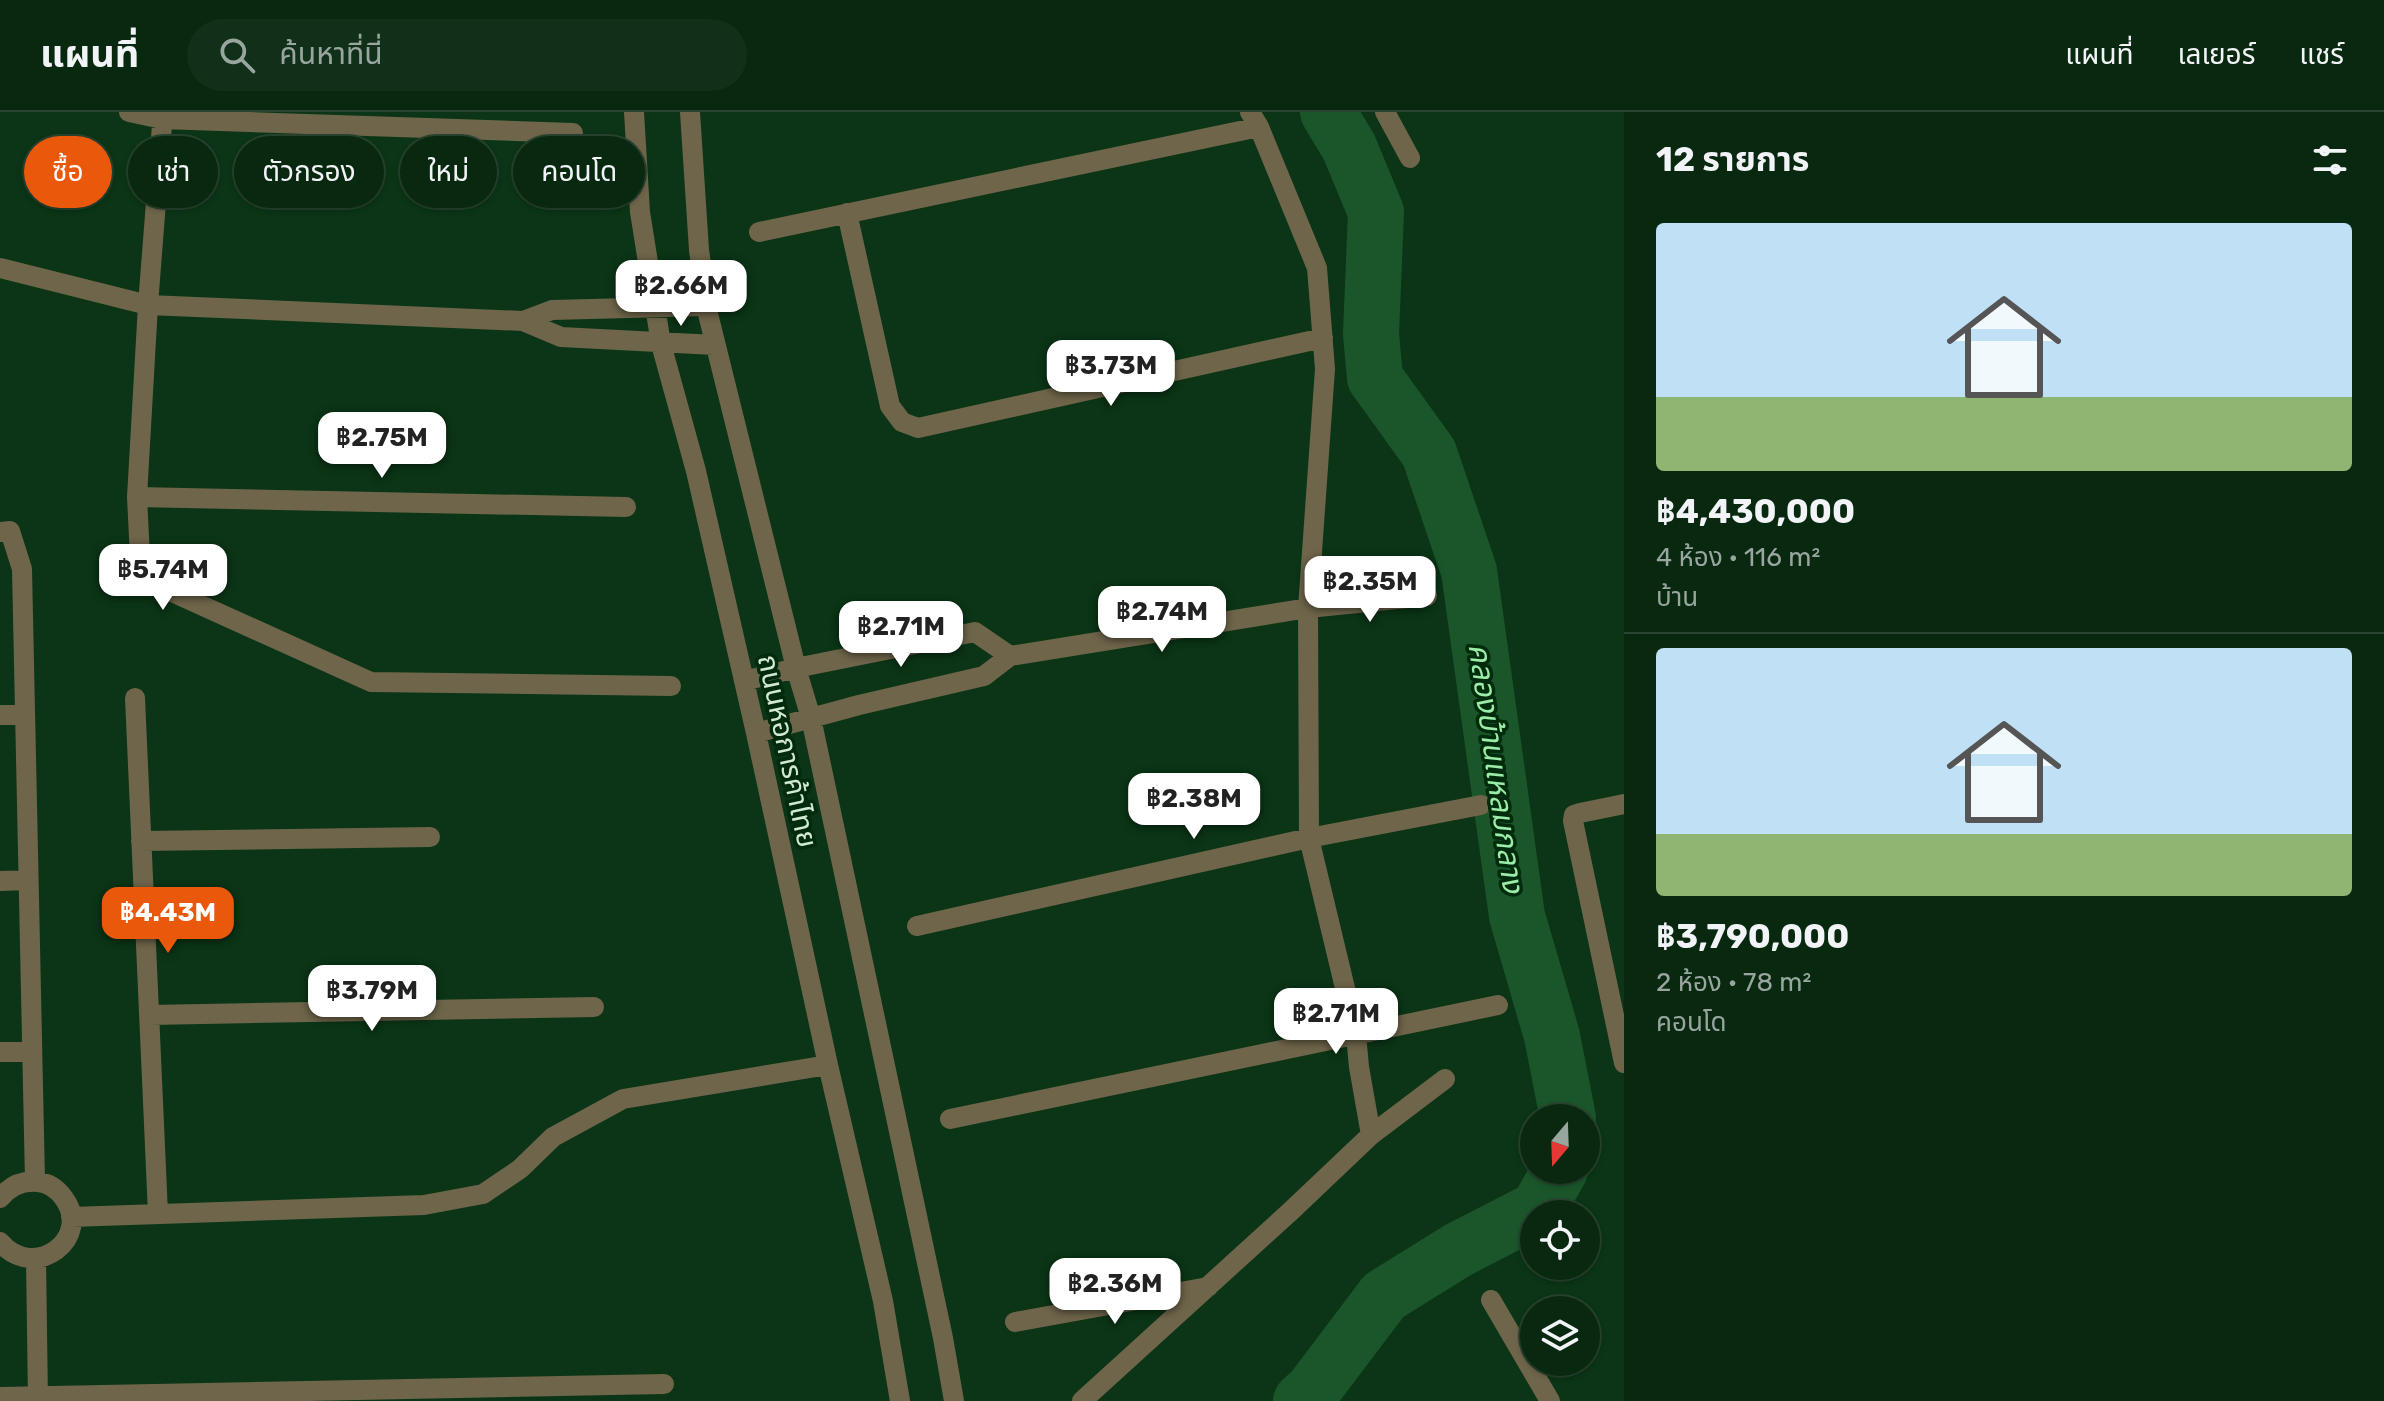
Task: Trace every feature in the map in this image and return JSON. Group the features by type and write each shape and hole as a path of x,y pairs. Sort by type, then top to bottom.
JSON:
{"street":[{"path":"129,112 162,116 573,133"},
{"name":"ถนนหอการค้าไทย","path":"634,112 640,212 661,344 696,471 756,733 883,1301 900,1401"},
{"name":"ถนนหอการค้าไทย","path":"690,112 706,306 811,718 954,1401"},
{"path":"1385,112 1410,158"},
{"path":"162,116 137,497 141,578 371,682 671,686"},
{"path":"759,232 1255,120 1317,268 1325,369 1308,608 1309,838 1356,1034 1371,1135"},
{"path":"847,213 890,406 902,422 918,428 1323,338"},
{"path":"0,268 148,305 523,321 561,337 715,345"},
{"path":"523,321 552,310 706,306"},
{"path":"137,497 626,507"},
{"path":"0,532 10,531 22,569 35,1181"},
{"path":"756,733 984,676 1010,656 1308,608 1427,596"},
{"path":"744,681 975,632 1010,656"},
{"path":"135,698 158,1214"},
{"path":"0,715 25,715"},
{"path":"1624,804 1580,813 1574,815 1573,821 1615,975 1624,1063"},
{"path":"917,926 1309,838 1481,805"},
{"path":"141,841 430,837"},
{"path":"0,881 28,880"},
{"path":"950,1119 1498,1005"},
{"path":"149,1015 594,1007"},
{"path":"0,1052 32,1052"},
{"path":"71,1217 424,1205 483,1194 520,1169 553,1137 623,1099 828,1065"},
{"path":"1082,1401 1371,1135 1445,1079"},
{"path":"0,1198 10,1187 22,1182 47,1184 66,1201 71,1217 67,1238 59,1249 48,1256 23,1259 0,1242"},
{"path":"36,1259 38,1399"},
{"path":"1015,1322 1208,1287"},
{"path":"1491,1300 1550,1401"},
{"path":"0,1397 38,1399 664,1384"}],"waterway":[{"name":"คลองบ้านแหลมกลาง","path":"1328,112 1349,147 1376,212 1371,334 1375,378 1429,453 1469,571 1517,916 1552,1036 1565,1104"},
{"name":"คลองบ้านแหลมกลาง","path":"1301,1401 1313,1390 1384,1296 1458,1250 1538,1209 1552,1184"}]}
